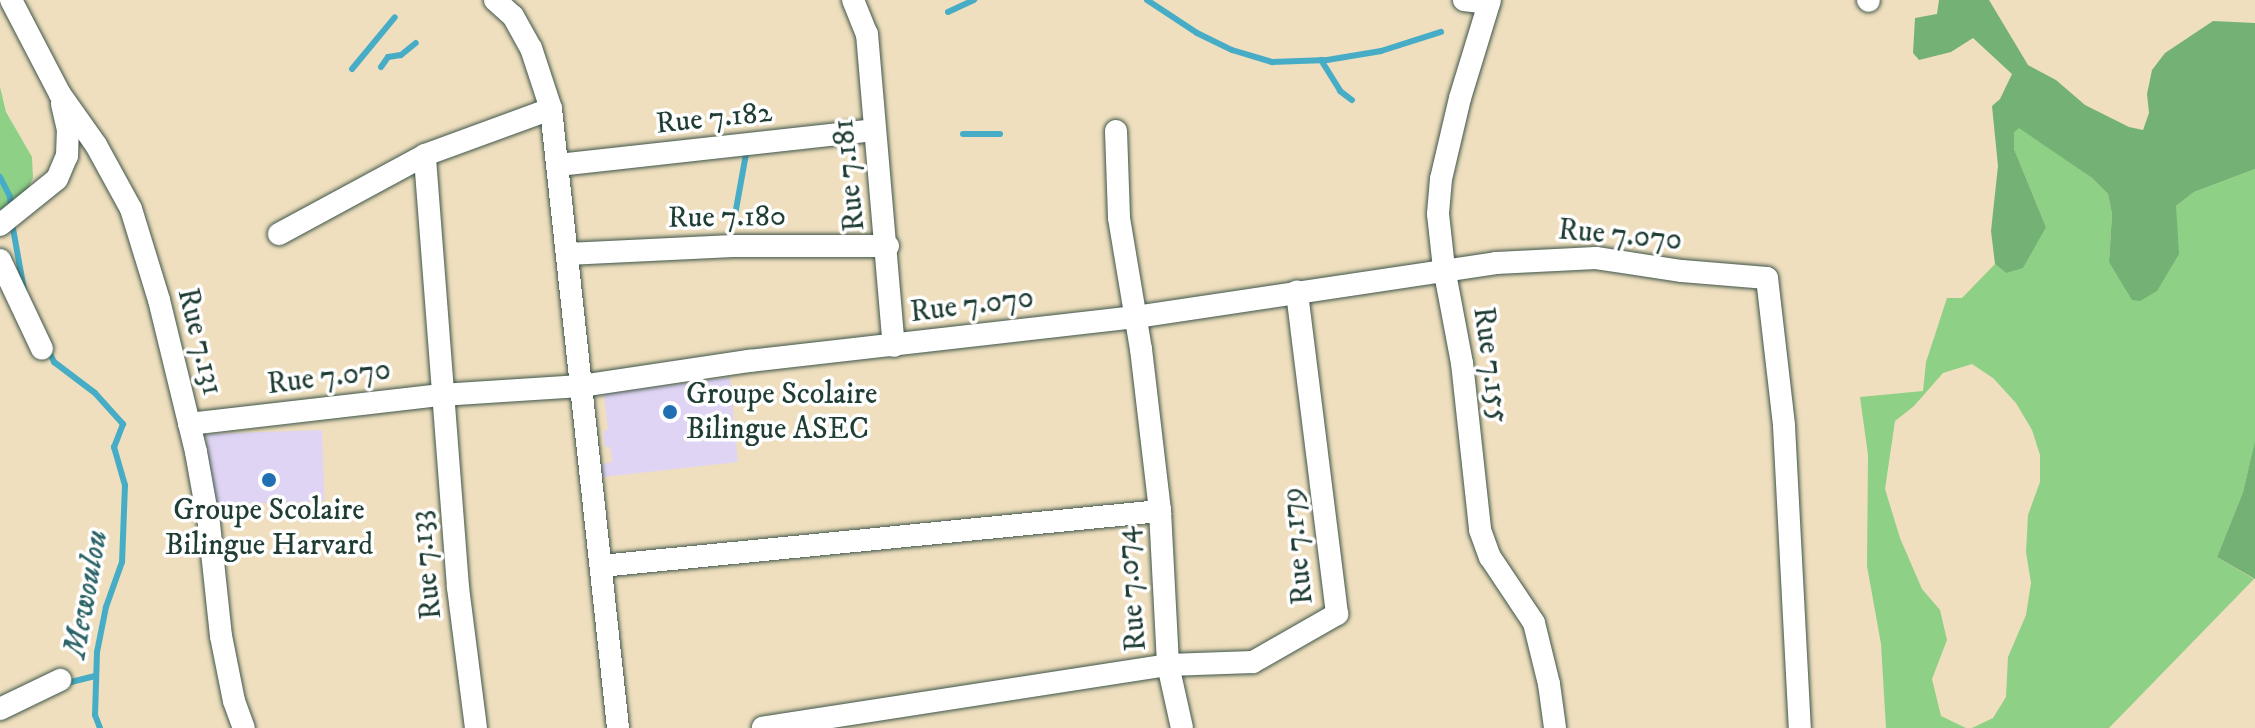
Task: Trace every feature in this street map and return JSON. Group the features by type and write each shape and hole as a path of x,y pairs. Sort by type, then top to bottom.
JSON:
{"street":[{"path":"495,0 513,16 531,48 551,109 618,728"},
{"name":"Rue 7.181","path":"853,0 867,34 874,130 888,246 894,346"},
{"path":"1464,0 1489,2"},
{"name":"Rue 7.155","path":"1489,2 1441,179 1438,214 1444,268 1462,363 1480,530 1490,557 1534,623 1555,728"},
{"name":"Rue 7.131","path":"8,4 60,94 96,145 131,209 159,300 189,424 209,524 221,636 234,701 244,728"},
{"path":"0,225 57,179 67,156 68,130 60,94"},
{"path":"279,234 425,155 551,109"},
{"name":"Rue 7.182","path":"558,165 874,130"},
{"path":"1116,131 1119,218 1136,317 1160,511"},
{"name":"Rue 7.133","path":"425,155 458,587 476,728"},
{"name":"Rue 7.180","path":"567,254 733,246 888,246"},
{"name":"Rue 7.070","path":"189,424 441,395 581,386 749,361 1136,317 1444,268 1596,258 1682,271 1761,277 1770,281 1769,314 1784,426 1800,728"},
{"path":"0,260 42,349"},
{"name":"Rue 7.179","path":"1168,665 1253,662 1337,614 1297,291"},
{"name":"Rue 7.074","path":"601,566 1160,511 1168,665 763,728"},
{"path":"1168,665 1182,728"},
{"path":"0,709 60,680"}],"shaded area":[{"name":"Groupe Scolaire Bilingue ASEC","path":"730,377 738,462 603,477 601,464 612,462 610,447 605,447 603,431 608,430 604,394"},
{"name":"Groupe Scolaire Bilingue Harvard","path":"322,430 324,501 209,505 206,434"}],"green space":[{"path":"1939,0 1989,0 2028,65 2056,80 2085,105 2129,127 2143,130 2149,113 2147,94 2152,70 2165,53 2213,21 2255,23 2255,169 2194,192 2176,206 2179,254 2157,291 2140,301 2132,300 2109,262 2112,214 2108,194 2092,178 2019,128 2014,132 2014,149 2046,227 2023,268 2006,273 1995,264 1991,231 1998,166 1992,106 2000,99 2012,74 1973,38 1951,52 1919,60 1913,53 1915,18 1937,14"},
{"path":"0,87 6,112 32,157 33,178 23,198 0,210"},
{"path":"2019,127 2092,178 2108,194 2112,214 2109,262 2176,222 2176,206 2194,192 2255,169 2255,442 2243,492 2217,557 2254,579 2109,728 1972,728 1993,718 2006,697 2008,657 2026,615 2031,583 2026,552 2028,515 2040,482 2040,455 2032,430 2016,403 1993,378 1972,364 1943,373 1914,406 1895,421 1885,489 1900,538 1922,589 1940,610 1947,640 1932,679 1941,716 1966,728 1886,728 1881,644 1867,566 1868,455 1860,397 1923,391 1926,362 1947,298 1962,298 1995,264 2006,273 2046,227 2014,149 2014,131"},
{"path":"2255,441 2255,579 2217,557 2243,492"}],"waterway":[{"path":"948,12 974,0"},
{"path":"1147,0 1197,33 1232,50 1272,62 1327,60 1381,51 1441,32"},
{"path":"352,69 395,17"},
{"path":"381,67 388,57 401,55 416,43"},
{"path":"1321,60 1340,91 1352,100"},
{"path":"963,134 1000,134"},
{"path":"735,215 746,154"},
{"name":"Mewoulou","path":"0,177 10,197 11,208"},
{"name":"Mewoulou","path":"12,223 24,290"},
{"name":"Mewoulou","path":"47,348 54,362 95,393 123,424 114,447 125,485 122,562 106,607 97,652 95,715 100,728"},
{"path":"63,684 95,676"}],"place":[{"name":"Groupe Scolaire Bilingue ASEC","path":"670,412"},
{"name":"Groupe Scolaire Bilingue Harvard","path":"269,480"}]}
